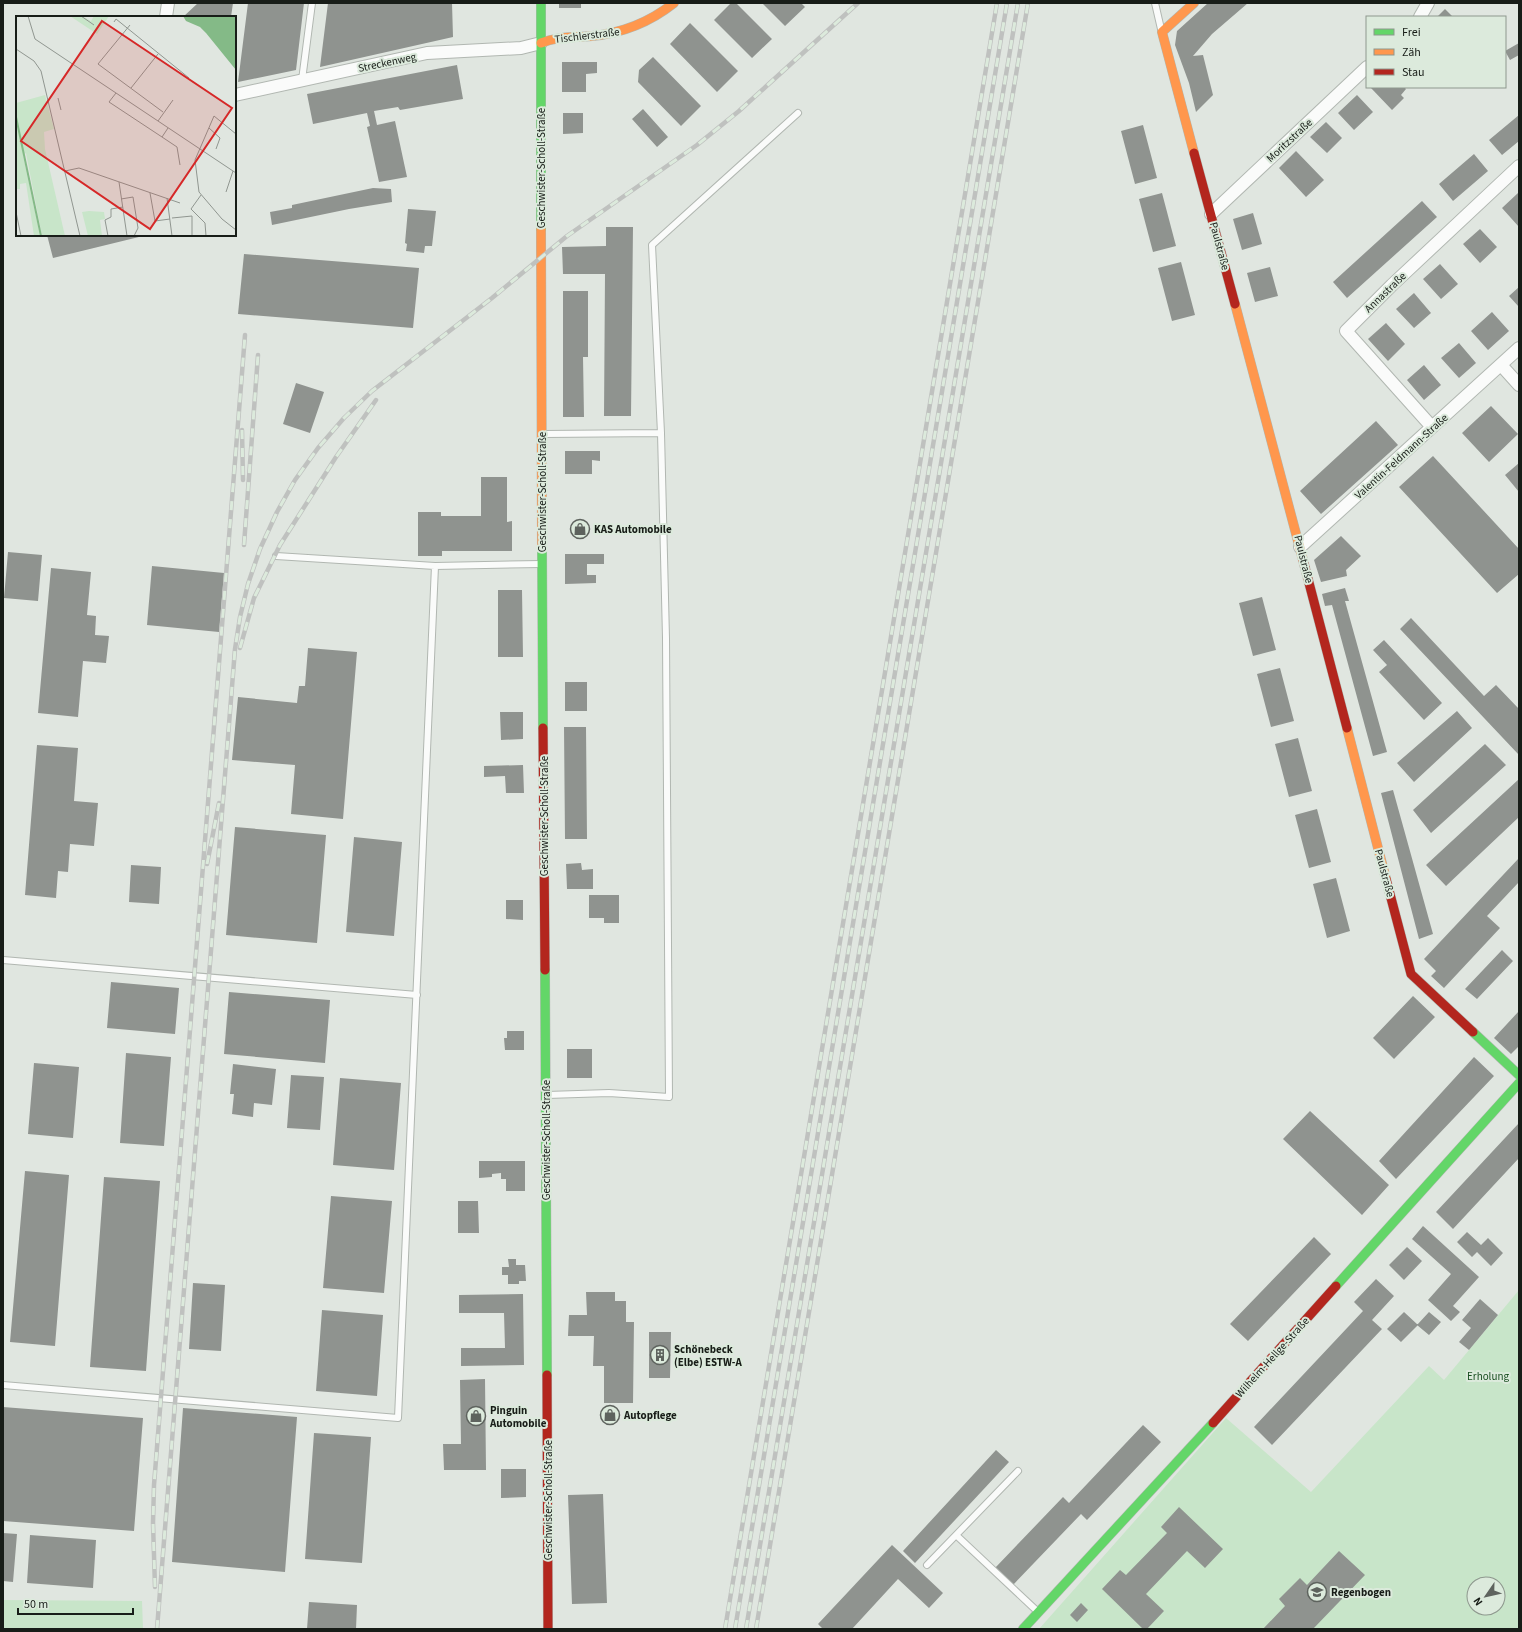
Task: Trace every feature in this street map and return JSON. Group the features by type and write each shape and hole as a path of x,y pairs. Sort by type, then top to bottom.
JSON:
{"street":[{"path":"166,16 168,3"},
{"name":"Geschwister-Scholl-Straße","path":"541,3 540,85 548,1629"},
{"name":"Tischlerstraße","path":"541,43 552,38 608,34 630,28 650,20 664,12 674,3"},
{"path":"1162,32 1194,3"},
{"path":"1421,16 1428,3"},
{"name":"Paulstraße","path":"1162,32 1300,546 1411,974 1519,1075"},
{"name":"Streckenweg","path":"236,94 427,53 521,48 541,43"},
{"name":"Moritzstraße","path":"1211,214 1366,68"},
{"name":"Annastraße","path":"1432,427 1346,331 1519,166"},
{"name":"Valentin-Feldmann-Straße","path":"1300,546 1519,348"},
{"path":"1501,365 1519,385"},
{"name":"Wilhelm-Hellge-Straße","path":"1023,1629 1218,1417 1519,1082"}],"lane":[{"path":"302,80 312,3"},
{"name":"Paulstraße","path":"1155,3 1162,32"},
{"path":"545,1094 609,1093 669,1097 666,638 661,433 652,245 798,113"},
{"path":"542,434 661,433"},
{"path":"276,556 435,566 543,564"},
{"path":"3,1385 398,1418 435,566"},
{"path":"3,960 417,995"},
{"path":"927,1565 1018,1471"},
{"path":"956,1535 1038,1612"}],"green space":[{"name":"Erholung","path":"1519,1290 1519,1629 1039,1629 1226,1418 1311,1492 1429,1366 1444,1380"},
{"path":"3,1600 142,1601 143,1629 3,1629"}],"building":[{"path":"198,3 233,3 231,16 184,16"},
{"path":"248,3 304,3 296,70 238,82"},
{"path":"328,3 452,3 453,37 320,67"},
{"path":"559,3 581,3 581,8 559,8"},
{"path":"731,3 736,3 772,39 752,58 714,20"},
{"path":"762,3 801,3 805,7 785,26"},
{"path":"1208,3 1248,3 1212,34 1193,56 1203,55 1213,95 1196,112 1189,83 1175,45 1177,31"},
{"path":"1445,9 1452,16 1438,16"},
{"path":"690,23 738,71 717,92 670,44"},
{"path":"1519,43 1519,55 1510,60 1506,50"},
{"path":"653,57 701,106 681,126 638,82 639,70"},
{"path":"562,62 597,62 597,73 586,74 586,92 562,92"},
{"path":"457,65 463,99 400,110 398,107 374,111 377,125 395,121 407,177 379,182 367,127 370,126 367,113 313,124 307,94"},
{"path":"1371,88 1406,89 1401,95 1404,98 1392,110"},
{"path":"1357,95 1373,112 1354,130 1338,113"},
{"path":"643,109 668,137 657,147 632,119"},
{"path":"563,113 583,113 583,133 563,134"},
{"path":"1519,115 1519,141 1502,155 1489,140"},
{"path":"1326,122 1342,138 1327,153 1310,137"},
{"path":"1143,125 1157,178 1135,184 1121,131"},
{"path":"1296,151 1324,180 1306,197 1279,168"},
{"path":"1474,154 1488,171 1453,201 1439,184"},
{"path":"373,188 391,189 392,202 349,209 272,225 270,212 292,208 292,205"},
{"path":"1162,193 1176,246 1153,252 1139,199"},
{"path":"1518,193 1519,194 1519,227 1502,208"},
{"path":"1422,201 1437,217 1347,298 1333,282"},
{"path":"408,209 436,211 432,246 425,246 424,253 406,251 407,244 405,243"},
{"path":"1253,213 1262,244 1242,250 1233,219"},
{"path":"606,227 633,227 631,416 604,416 605,274 563,274 562,247 606,246"},
{"path":"1480,229 1497,247 1480,263 1463,244"},
{"path":"47,236 143,236 53,258"},
{"path":"244,254 419,268 413,328 238,314"},
{"path":"1181,262 1195,315 1172,321 1158,268"},
{"path":"1440,264 1458,284 1441,299 1423,279"},
{"path":"1270,267 1278,296 1255,302 1247,273"},
{"path":"1519,287 1519,307 1509,296"},
{"path":"563,291 588,291 588,357 583,357 584,417 563,417"},
{"path":"1414,293 1431,313 1414,328 1396,309"},
{"path":"1492,312 1509,331 1488,350 1471,331"},
{"path":"1386,323 1405,344 1388,361 1368,339"},
{"path":"1459,343 1476,363 1459,378 1441,358"},
{"path":"1424,365 1441,385 1424,400 1407,380"},
{"path":"296,383 324,392 310,433 283,424"},
{"path":"1491,406 1518,434 1489,462 1462,433"},
{"path":"1376,421 1398,445 1321,514 1300,491"},
{"path":"565,451 600,451 600,461 592,460 592,474 565,474"},
{"path":"1433,456 1519,549 1519,574 1497,593 1399,487"},
{"path":"1519,463 1519,492 1505,475"},
{"path":"481,477 507,477 507,522 512,521 512,551 442,551 442,556 418,556 418,512 441,512 441,516 481,516"},
{"path":"1341,536 1361,556 1346,570 1347,576 1321,582 1314,560"},
{"path":"8,552 42,555 38,601 4,598"},
{"path":"565,554 604,554 604,564 587,564 587,575 596,575 596,583 565,584"},
{"path":"152,566 224,573 219,632 147,625"},
{"path":"51,568 91,572 87,615 96,616 95,635 109,636 106,663 83,661 78,717 38,713"},
{"path":"1345,588 1349,601 1345,601 1387,752 1373,756 1332,605 1325,606 1322,594"},
{"path":"498,590 522,590 523,657 498,657"},
{"path":"1262,597 1276,650 1253,656 1239,603"},
{"path":"1411,618 1484,696 1496,685 1519,709 1519,755 1400,629"},
{"path":"1384,640 1442,703 1424,720 1379,672 1387,665 1373,650"},
{"path":"308,648 357,652 343,819 291,814 295,765 232,760 238,697 297,703 299,686 305,686"},
{"path":"1280,668 1294,721 1271,727 1257,674"},
{"path":"565,682 587,682 587,711 565,711"},
{"path":"1457,711 1472,728 1414,782 1397,763"},
{"path":"500,712 523,712 523,739 501,740"},
{"path":"564,727 586,727 587,839 565,839"},
{"path":"1298,738 1312,791 1289,797 1275,744"},
{"path":"1485,744 1506,765 1431,833 1413,810"},
{"path":"37,745 78,748 74,801 98,803 94,846 70,844 68,872 58,871 56,898 25,895"},
{"path":"523,765 524,793 506,793 505,776 484,777 484,766"},
{"path":"1519,779 1519,817 1446,886 1426,865"},
{"path":"1393,790 1433,934 1419,939 1381,793"},
{"path":"1317,809 1331,862 1309,868 1295,815"},
{"path":"235,827 326,835 317,943 226,935"},
{"path":"354,837 402,842 394,936 346,932"},
{"path":"1519,858 1519,882 1487,916 1500,928 1444,988 1431,976 1436,971 1424,959"},
{"path":"581,863 582,870 593,869 593,889 567,889 566,864"},
{"path":"131,865 161,867 159,904 129,902"},
{"path":"1336,878 1350,931 1327,938 1313,884"},
{"path":"589,895 619,895 619,923 604,923 604,918 589,918"},
{"path":"506,900 523,900 523,920 506,919"},
{"path":"1502,950 1513,961 1477,999 1465,989"},
{"path":"111,982 179,988 175,1034 107,1028"},
{"path":"229,992 330,1000 325,1063 224,1054"},
{"path":"1413,996 1435,1017 1394,1059 1373,1038"},
{"path":"1519,1011 1519,1046 1511,1054 1494,1038"},
{"path":"507,1031 524,1031 524,1050 505,1050 504,1038 507,1038"},
{"path":"567,1049 592,1049 592,1078 567,1078"},
{"path":"126,1053 171,1057 164,1146 120,1143"},
{"path":"1474,1057 1494,1076 1396,1179 1379,1161"},
{"path":"34,1063 79,1067 73,1138 28,1134"},
{"path":"233,1064 276,1069 272,1105 254,1103 253,1117 232,1114 234,1094 230,1094"},
{"path":"291,1075 324,1077 320,1130 287,1128"},
{"path":"340,1078 401,1083 394,1170 333,1165"},
{"path":"1310,1111 1389,1185 1362,1215 1283,1139"},
{"path":"1519,1123 1519,1158 1453,1229 1436,1212"},
{"path":"479,1161 525,1161 525,1191 506,1191 506,1179 501,1179 501,1173 492,1174 492,1177 479,1178"},
{"path":"25,1171 69,1175 55,1346 10,1342"},
{"path":"104,1177 160,1181 146,1371 90,1367"},
{"path":"331,1196 392,1201 384,1293 323,1288"},
{"path":"458,1201 478,1201 479,1233 458,1233"},
{"path":"1423,1226 1479,1277 1453,1306 1460,1312 1451,1321 1428,1300 1451,1274 1412,1239"},
{"path":"1467,1232 1481,1245 1488,1238 1503,1253 1491,1266 1477,1252 1472,1257 1457,1242"},
{"path":"1314,1237 1331,1254 1248,1341 1230,1324"},
{"path":"1407,1247 1422,1261 1404,1280 1389,1265"},
{"path":"508,1259 516,1259 516,1265 525,1265 526,1281 519,1281 519,1284 508,1284 508,1275 502,1275 502,1267 509,1267"},
{"path":"1376,1279 1394,1296 1372,1320 1382,1329 1272,1445 1254,1427 1363,1311 1354,1302"},
{"path":"193,1283 225,1285 221,1351 189,1349"},
{"path":"586,1292 615,1292 615,1301 626,1301 626,1322 634,1322 633,1403 604,1403 604,1366 593,1366 594,1336 568,1336 569,1315 587,1315"},
{"path":"523,1294 524,1365 461,1366 461,1348 505,1348 504,1313 459,1313 459,1295"},
{"path":"1480,1299 1498,1315 1469,1350 1459,1342 1471,1328 1462,1320"},
{"path":"322,1310 383,1315 377,1396 316,1391"},
{"path":"1404,1312 1418,1325 1401,1342 1387,1329"},
{"path":"1429,1312 1441,1322 1429,1335 1417,1325"},
{"name":"Schönebeck (Elbe) ESTW-A","path":"649,1332 671,1332 670,1378 649,1378"},
{"path":"485,1379 486,1470 444,1470 443,1444 461,1444 460,1380"},
{"path":"3,1407 143,1418 134,1531 3,1521"},
{"path":"183,1408 297,1417 285,1572 172,1562"},
{"path":"1143,1425 1161,1442 1087,1520 1081,1514 1013,1585 995,1568 1063,1497 1069,1503"},
{"path":"314,1433 371,1437 362,1563 305,1559"},
{"path":"996,1450 1009,1462 915,1563 903,1551"},
{"path":"501,1469 526,1469 526,1497 501,1498"},
{"path":"603,1494 607,1603 572,1604 568,1495"},
{"path":"1179,1507 1223,1549 1205,1568 1187,1551 1146,1594 1164,1611 1147,1629 1143,1629 1102,1589 1120,1570 1126,1575 1167,1533 1161,1527"},
{"path":"3,1533 17,1534 13,1582 3,1581"},
{"path":"30,1535 96,1540 93,1588 27,1583"},
{"path":"892,1545 943,1593 929,1608 898,1579 852,1629 823,1629 818,1624"},
{"name":"Regenbogen","path":"1339,1551 1365,1575 1313,1629 1263,1629 1285,1606 1279,1599 1300,1578 1307,1585"},
{"path":"309,1602 357,1605 356,1629 307,1629"},
{"path":"1081,1603 1088,1610 1077,1622 1070,1615"}],"railway":[{"path":"157,1629 235,649 240,617 248,584 260,549 277,512 295,480 318,448 344,418 372,391 492,298 567,236 697,145 739,111 858,3"},
{"path":"725,1629 997,3"},
{"path":"735,1629 1007,3"},
{"path":"746,1629 1018,3"},
{"path":"756,1629 1028,3"},
{"path":"155,1587 153,1523 154,1485 245,335"},
{"path":"244,545 258,355"},
{"path":"240,648 254,598 280,545 336,457 376,400"},
{"path":"242,430 243,480"},
{"path":"207,864 219,803"}],"traffic: fast":[{"path":"541,3 541,229"},
{"path":"542,547 543,728"},
{"path":"545,970 547,1375"},
{"path":"1473,1032 1519,1075"},
{"path":"1336,1286 1519,1083"},
{"path":"1023,1629 1213,1423"}],"traffic: slow":[{"path":"541,43 554,39 585,37 615,32 636,26 665,10 674,3"},
{"path":"1194,3 1162,32 1194,153"},
{"path":"541,229 542,547"},
{"path":"1235,304 1303,560"},
{"path":"1347,728 1386,879"}],"traffic: jam":[{"path":"1194,153 1235,304"},
{"path":"1303,560 1347,728"},
{"path":"543,728 545,970"},
{"path":"1386,879 1411,974 1473,1032"},
{"path":"1213,1423 1336,1286"},
{"path":"547,1375 548,1629"}],"place":[{"name":"KAS Automobile","path":"580,529"},
{"name":"Schönebeck (Elbe) ESTW-A","path":"660,1355"},
{"name":"Autopflege","path":"610,1415"},
{"name":"Pinguin Automobile","path":"476,1416"},
{"name":"Regenbogen","path":"1317,1592"}]}
